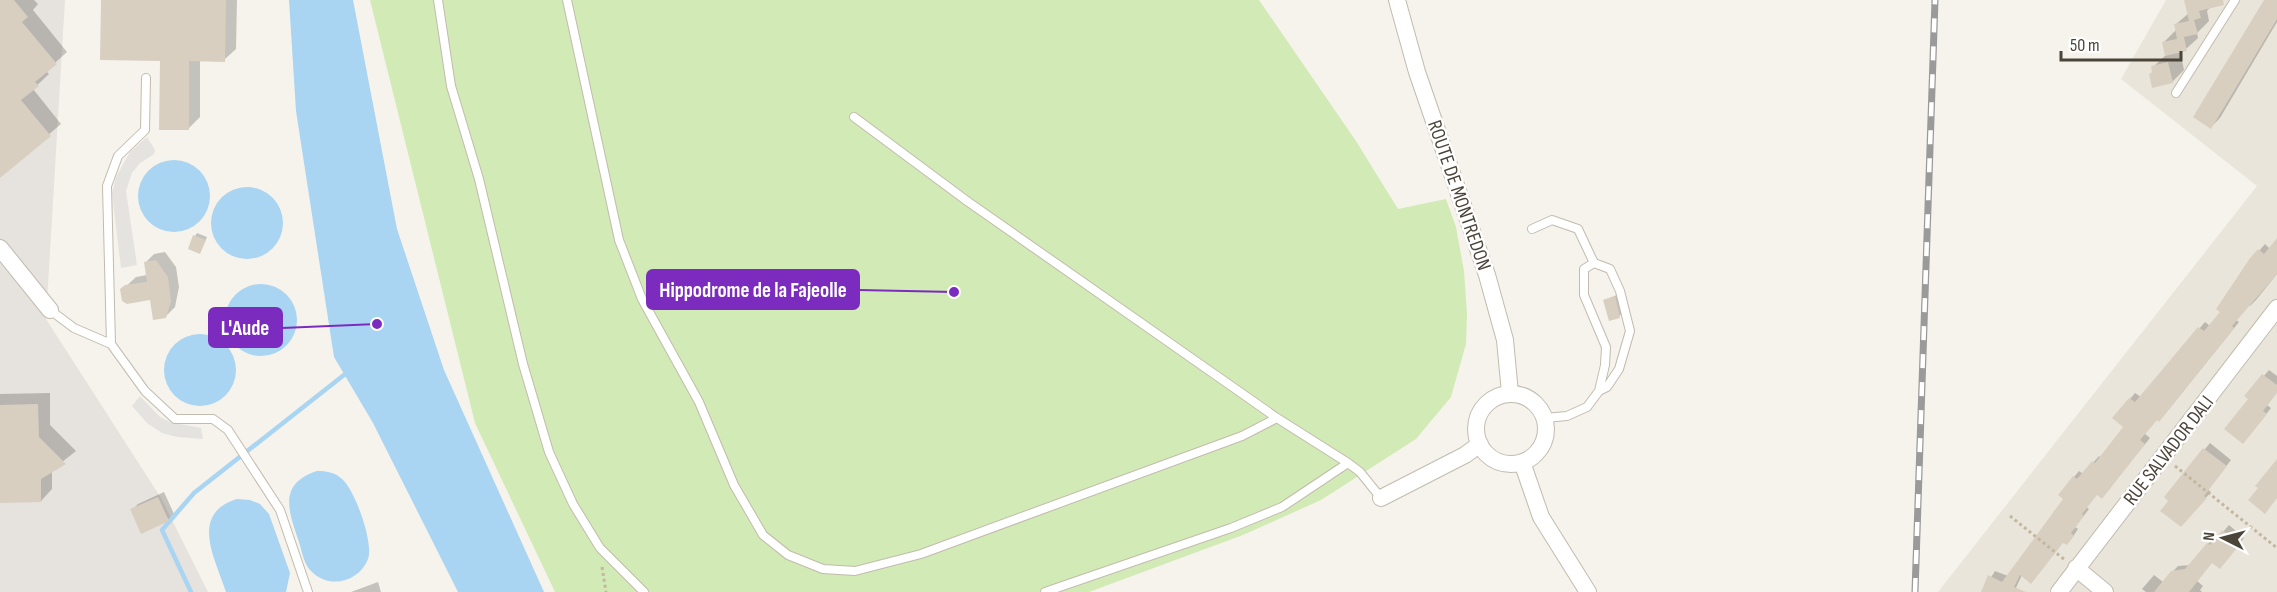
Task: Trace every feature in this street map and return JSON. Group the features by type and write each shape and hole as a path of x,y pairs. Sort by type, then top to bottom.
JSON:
{"street":[{"name":"ROUTE DE MONTREDON","path":"1396,0 1487,275 1505,340 1510,393"},
{"path":"0,248 50,310"},
{"name":"RUE SALVADOR DALI","path":"2059,592 2277,308"},
{"path":"1510,393 1522,395 1537,405 1545,418 1547,431 1541,448 1529,460 1515,465 1497,462 1480,444 1476,428 1481,412 1488,402 1510,393"},
{"path":"1381,498 1465,455 1480,444"},
{"path":"1522,462 1541,517 1588,592"},
{"path":"2076,568 2105,592"}],"lane":[{"path":"438,0 452,87 479,179 523,364 549,452 573,504 600,548 644,592"},
{"path":"567,0 619,240 642,299 699,402 734,485 764,535 788,555 823,569 855,571 921,554 1242,436 1277,418"},
{"path":"2176,93 2235,0"},
{"path":"111,344 107,186 118,156 145,130 146,78"},
{"path":"854,117 967,201 1277,418 1348,463 1360,472 1381,498"},
{"path":"1532,229 1552,220 1578,229 1594,263 1610,269 1620,291 1630,331 1620,369 1607,387 1599,392 1587,407 1567,416 1545,418"},
{"path":"1594,263 1584,269 1584,295 1606,347 1599,392"},
{"path":"50,310 74,328 111,344 145,391 175,419 213,418 228,430 264,481 280,510 308,592"},
{"path":"1045,592 1231,528 1282,507 1348,463"}],"path":[{"path":"2164,457 2277,548"},
{"path":"2010,516 2076,568"}],"shaded area":[{"path":"0,0 65,0 46,319 161,498 208,592 0,592"},
{"path":"2166,0 2277,0 2277,592 1938,592 2257,186 2121,79"},
{"path":"147,137 155,150 154,154 139,164 132,173 126,191 137,265 121,268 112,194 116,177 130,152"},
{"path":"140,396 160,417 170,422 201,428 203,439 162,433 147,423 132,406"}],"green space":[{"path":"370,0 1259,0 1356,141 1398,209 1446,199 1456,227 1464,271 1467,314 1466,344 1451,397 1416,439 1321,500 1243,535 1089,592 555,592 475,423"}],"water":[{"path":"289,0 353,0 397,229 444,370 544,592 458,592 373,423 334,357 296,111"},
{"path":"181,160 200,170 208,182 210,196 208,210 200,222 188,230 167,232 148,222 140,210 138,189 148,170 160,162"},
{"path":"254,187 273,197 281,209 283,223 281,237 273,249 261,257 240,259 221,249 213,237 211,216 221,197 233,189"},
{"path":"268,284 287,294 295,306 297,320 295,334 287,346 275,354 254,356 235,346 227,334 225,313 235,294 247,286"},
{"path":"207,334 226,344 234,356 236,370 234,384 226,396 214,404 193,406 174,396 166,384 164,363 174,344 186,336"},
{"path":"317,471 333,473 347,485 358,505 366,530 368,559 358,573 343,581 326,580 311,571 304,558 292,520 289,500 291,491 296,483"},
{"path":"237,499 260,504 269,514 290,573 286,592 226,592 212,552 209,538 210,526 213,515 222,506"}],"building":[{"path":"0,0 14,0 28,17 22,22 57,64 35,82 39,86 21,100 51,136 0,178"},
{"path":"101,0 226,0 225,62 189,61 189,130 159,130 160,61 100,60"},
{"path":"2184,0 2223,0 2224,5 2199,11 2201,18 2194,20 2198,34 2184,37 2187,51 2165,56 2162,42 2177,39 2174,24 2189,21"},
{"path":"2264,0 2277,0 2277,19 2211,129 2193,117"},
{"path":"2168,62 2173,83 2152,88 2149,74 2152,73 2151,66"},
{"path":"193,235 206,240 200,254 188,249"},
{"path":"2277,238 2277,274 2232,326 2234,328 2159,422 2157,420 2140,440 2145,444 2102,499 2097,495 2082,514 2084,516 2071,533 2074,536 2067,545 2063,543 2031,584 2020,575 2014,587 2026,592 1981,592 1988,575 2002,582 2063,499 2058,495 2073,476 2077,479 2092,461 2095,463 2123,427 2112,418 2129,398 2135,402 2198,327 2204,331 2220,312 2216,309 2250,258 2258,249 2264,254"},
{"path":"156,260 168,277 171,301 166,318 153,320 150,300 127,304 122,301 120,289 125,285 147,282 144,262"},
{"path":"1615,296 1620,318 1609,321 1603,300"},
{"path":"2262,374 2277,385 2277,393 2263,411 2267,414 2243,444 2224,429 2248,399 2244,396"},
{"path":"38,404 39,437 66,464 41,479 41,502 0,503 0,405"},
{"path":"2203,448 2227,466 2204,496 2207,498 2181,527 2160,511 2168,501 2164,497"},
{"path":"2277,459 2277,498 2265,514 2248,500 2258,488 2255,486"},
{"path":"158,497 169,521 141,534 130,509"},
{"path":"2222,530 2240,544 2220,569 2212,563 2189,592 2154,592 2171,571 2185,569 2207,543 2210,545"}],"waterway":[{"path":"191,592 162,530 194,493 349,371"}],"railway":[{"path":"1915,592 1935,0"}],"place":[{"name":"Hippodrome de la Fajeolle","path":"954,292"},
{"name":"L'Aude","path":"377,324"}]}
